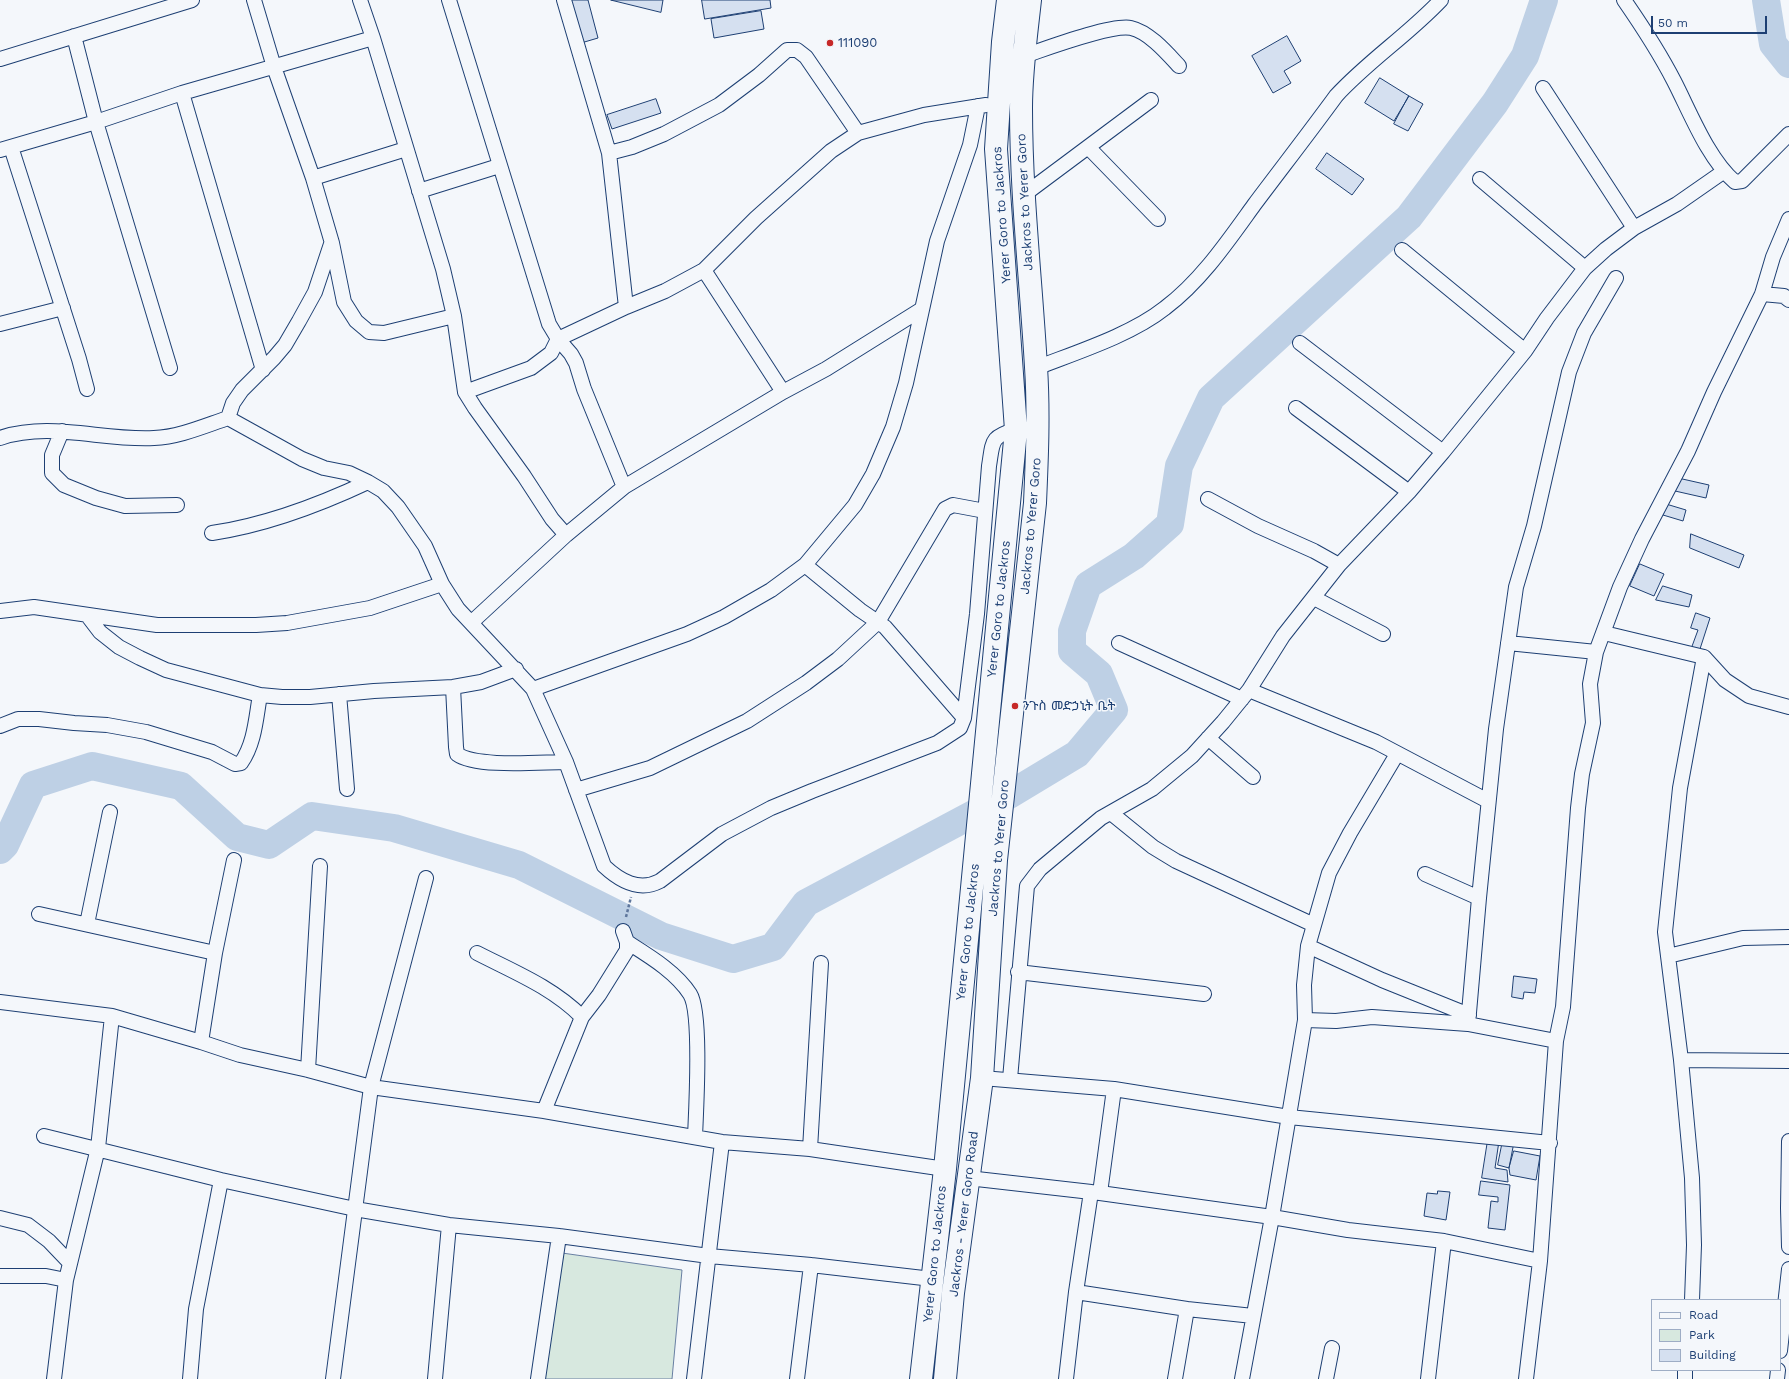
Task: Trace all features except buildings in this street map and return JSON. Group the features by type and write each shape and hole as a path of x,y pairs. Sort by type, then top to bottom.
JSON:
{"main road":[{"name":"Yerer Goro to Jackros","path":"921,1379 945,1169 1016,430 996,149 988,105 1003,42 1008,0"},
{"name":"Jackros to Yerer Goro","path":"984,1050 996,860 1035,503 1038,447 1036,377 1021,108 1024,56 1030,0"},
{"name":"Jackros - Yerer Goro Road","path":"945,1379 968,1178 982,1078 984,1050"}],"street":[{"path":"0,59 74,36 153,6 192,0"},
{"path":"254,0 274,67 313,178 332,243 344,302 356,321 369,332 384,333 454,316"},
{"path":"360,0 373,38 443,269 454,316 465,392 524,476 552,519 566,535"},
{"path":"449,0 549,324 576,363 584,389 624,487"},
{"path":"564,0 609,153 626,307"},
{"path":"1036,377 1088,347 1143,322 1165,309 1187,289 1234,233 1336,96 1351,80 1407,33 1441,0"},
{"path":"1624,0 1657,49 1694,122 1724,172 1735,182 1742,181 1789,134"},
{"path":"1024,56 1069,41 1114,29 1131,28 1152,39 1180,66"},
{"path":"74,36 96,122 170,368"},
{"path":"87,389 63,308 6,148 96,122 182,93 373,38"},
{"path":"609,153 632,147 664,134 720,105 759,75 787,50 797,50 806,57 858,133"},
{"path":"1543,88 1634,228"},
{"path":"182,93 263,370"},
{"path":"1025,194 1151,100"},
{"path":"465,392 531,368 551,353 558,339 626,307 665,291 704,270 756,218 831,151 858,133 924,115 988,105"},
{"path":"533,689 687,634 724,617 771,590 805,565 855,505 873,474 893,427 906,383 937,241 970,145 988,105"},
{"path":"1088,147 1158,219"},
{"path":"313,178 406,149"},
{"path":"419,191 499,166"},
{"path":"1010,1079 1018,972 1027,886 1040,869 1101,818 1152,789 1192,756 1246,695 1283,636 1339,565 1409,492 1525,351 1547,318 1585,268 1606,249 1634,228 1677,204 1724,172"},
{"path":"1480,179 1585,268"},
{"path":"1526,1379 1540,1261 1550,1143 1556,1041 1563,1007 1578,808 1582,774 1593,723 1590,684 1596,652 1620,587 1642,539 1688,451 1714,392 1762,294 1774,257 1789,219"},
{"path":"228,418 233,403 242,390 263,370 284,345 302,315 315,292 332,243"},
{"path":"1402,250 1525,351"},
{"path":"704,270 783,392"},
{"path":"1469,1020 1488,801 1496,729 1516,587 1534,526 1549,453 1569,372 1584,333 1616,278"},
{"path":"1762,294 1787,296"},
{"path":"0,324 63,308"},
{"path":"472,622 566,535 624,487 783,392 826,369 922,309"},
{"path":"1300,343 1443,452"},
{"path":"1296,408 1409,492"},
{"path":"0,438 32,430 155,438 178,434 228,418 302,459 324,468 349,473 383,491 425,546 442,584 458,609 472,622 533,689 566,762 604,866 616,878 640,886 651,886 660,881 722,834 771,808 937,743 960,728 964,718 977,614 989,466 993,443 1000,434 1016,430"},
{"path":"62,431 52,454 52,472 64,485 96,498 126,506 177,505"},
{"path":"212,533 242,529 326,501 368,482"},
{"path":"1208,499 1258,526 1307,548 1339,565"},
{"path":"576,790 650,768 747,721 806,683 838,659 878,622 945,509 953,505 985,511"},
{"path":"805,565 860,610 878,622 895,638 964,718"},
{"path":"0,611 34,608 157,625 256,625 287,623 370,608 442,584"},
{"path":"1314,598 1383,634"},
{"path":"87,615 100,632 119,647 140,658 166,670 260,695 310,697 454,687 480,682 516,669"},
{"path":"1604,633 1704,657 1725,680 1749,696 1789,707"},
{"path":"1119,643 1246,695 1376,742 1488,801"},
{"path":"1508,643 1596,652"},
{"path":"1692,1299 1694,1245 1692,1178 1681,1060 1665,932 1678,802 1690,725 1704,657"},
{"path":"454,687 456,747 458,754 463,758 478,761 566,762"},
{"path":"340,694 347,789"},
{"path":"0,726 18,719 39,719 107,725 146,732 184,743 212,752 235,764 241,762 246,756 253,735 260,695"},
{"path":"1208,738 1253,777"},
{"path":"1242,1379 1272,1217 1305,1020 1304,985 1308,946 1329,873 1350,833 1397,754"},
{"path":"87,924 110,812"},
{"path":"1111,813 1153,847 1176,861 1314,925"},
{"path":"201,1042 215,953 234,860"},
{"path":"308,1070 320,866"},
{"path":"1425,874 1479,898"},
{"path":"333,1379 371,1087 426,878"},
{"path":"39,914 215,953"},
{"path":"544,1110 582,1017 613,974 626,950 625,937"},
{"path":"625,937 669,972 691,995 696,1024 696,1137"},
{"path":"1668,956 1743,938 1789,937"},
{"path":"1308,946 1469,1020 1556,1041"},
{"path":"477,953 544,986 569,1004 582,1017"},
{"path":"810,1149 822,963"},
{"path":"1018,972 1204,994"},
{"path":"0,1002 112,1016 240,1055 308,1070 371,1087 544,1110 722,1142 810,1149 945,1169"},
{"path":"54,1379 66,1280 98,1148 112,1016"},
{"path":"1305,1020 1336,1021 1372,1017 1469,1020"},
{"path":"1681,1060 1789,1061"},
{"path":"982,1078 1010,1079 1114,1089 1289,1118 1550,1143"},
{"path":"1066,1379 1076,1292 1096,1192 1114,1089"},
{"path":"44,1136 98,1148 221,1180 355,1209 449,1225 559,1236 709,1256 810,1265 932,1279"},
{"path":"1789,1140 1789,1247"},
{"path":"694,1379 722,1142"},
{"path":"968,1178 1096,1192 1272,1217 1348,1230 1444,1241 1540,1261"},
{"path":"190,1379 196,1309 221,1180"},
{"path":"0,1218 28,1226 49,1241 70,1263"},
{"path":"435,1379 449,1225"},
{"path":"538,1379 559,1236"},
{"path":"1428,1379 1444,1241"},
{"path":"797,1379 810,1265"},
{"path":"1781,1342 1789,1269"},
{"path":"0,1276 46,1276 66,1280"},
{"path":"1076,1292 1187,1309 1253,1316"},
{"path":"1176,1379 1187,1309"},
{"path":"1326,1379 1332,1348"}],"path":[{"path":"625,937 632,891"}],"green space":[{"path":"562,1253 682,1270 672,1379 543,1379"}],"waterway":[{"path":"0,850 5,845 33,785 92,766 181,786 237,837 269,845 312,816 394,828 519,865 661,936 733,959 773,947 806,903 1009,795 1077,754 1114,710 1099,674 1072,651 1072,631 1088,585 1134,556 1170,524 1179,466 1211,398 1409,217 1495,103 1525,56 1544,0"},
{"path":"1766,0 1773,44 1789,64"}],"place":[{"name":"111090","path":"830,43"},
{"name":"ንጉስ መድኃኒት ቤት","path":"1015,706"}]}
